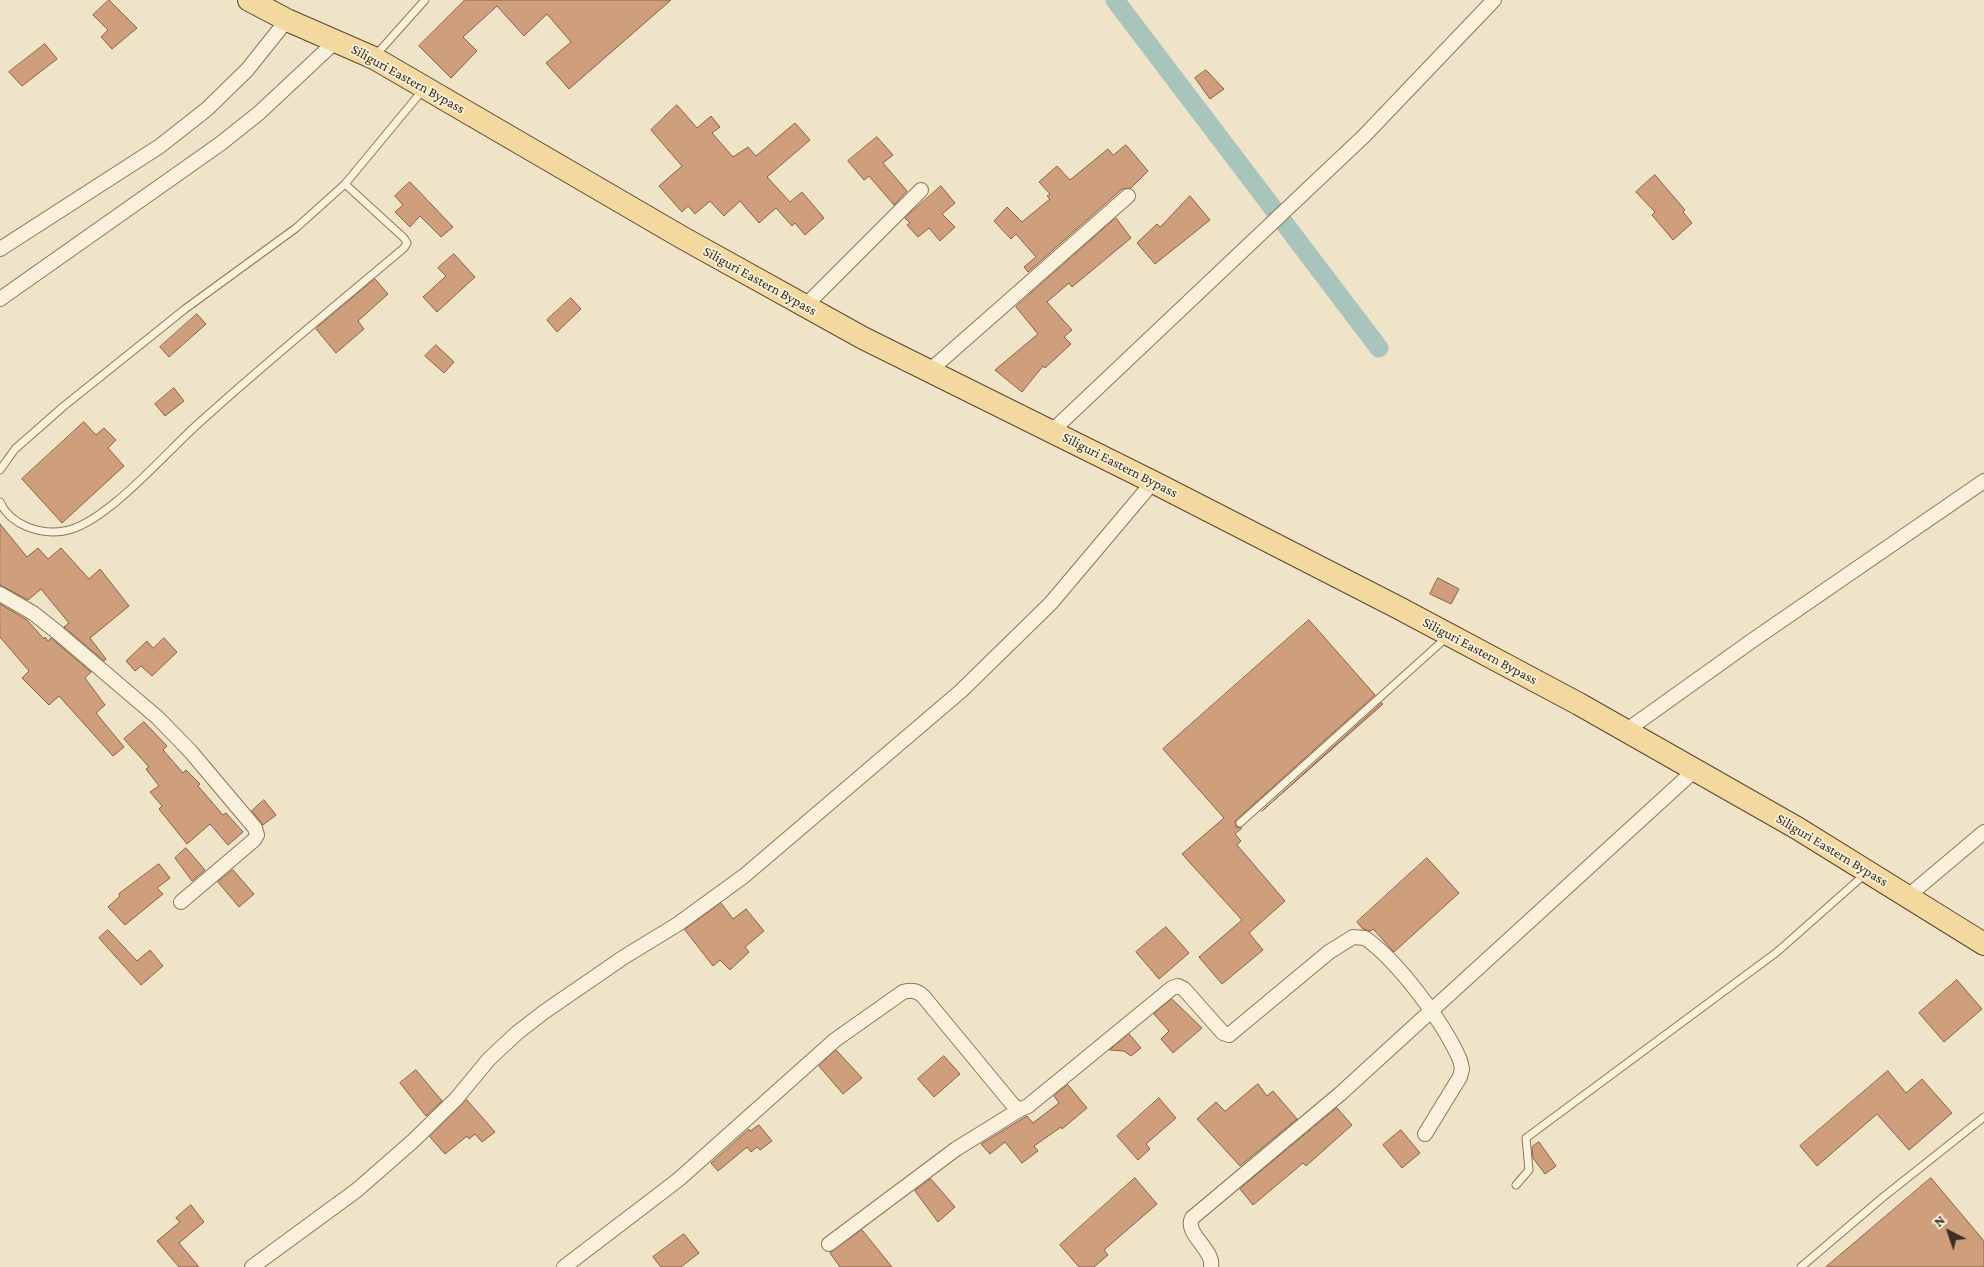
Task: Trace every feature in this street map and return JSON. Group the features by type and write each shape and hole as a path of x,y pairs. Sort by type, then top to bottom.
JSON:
{"main road":[{"name":"Siliguri Eastern Bypass","path":"249,0 287,20 374,58 683,238 928,372 1153,482 1450,635 1627,730 1868,872 1984,944"}],"street":[{"path":"1052,431 1358,143 1494,0"},
{"path":"0,249 160,146 207,109 247,70 287,20"},
{"path":"0,299 220,144 259,113 336,41"},
{"path":"805,306 921,190"},
{"path":"928,372 1128,196"},
{"path":"1627,730 1753,640 1984,481"},
{"path":"252,1267 357,1190 406,1147 456,1099 489,1059 517,1033 568,996 691,915 744,876 953,697 1051,603 1153,482"},
{"path":"0,594 33,613 58,632 158,718 191,752 255,828 258,835 254,840 181,902"},
{"path":"1211,1267 1211,1258 1191,1227 1192,1218 1340,1094 1695,770"},
{"path":"1908,896 1984,832"},
{"path":"829,1244 956,1149 1020,1110 1172,988 1178,986 1184,989 1223,1033 1229,1035 1329,952 1353,938 1365,938 1375,945 1397,968 1430,1010 1457,1052 1462,1069 1455,1086 1425,1134"},
{"path":"564,1267 678,1180 835,1040 903,992 914,990 923,996 1013,1105 1020,1110"}],"lane":[{"path":"374,58 425,0"},
{"path":"0,470 15,449 64,406 186,309 296,228 345,184 426,87"},
{"path":"0,502 4,510 17,522 37,531 65,532 91,520 117,500 198,423 404,248 406,243 404,238 345,184"},
{"path":"1240,823 1450,635"},
{"path":"1516,1185 1529,1172 1525,1140 1528,1135 1666,1036 1777,952 1868,872"},
{"path":"1801,1267 1882,1198 1984,1117"}],"building":[{"path":"109,0 137,28 112,49 101,37 108,30 93,15"},
{"path":"465,0 671,0 569,89 546,63 571,42 547,14 524,36 497,6 463,37 477,51 451,78 419,46"},
{"path":"45,44 57,59 22,86 9,72"},
{"path":"1206,70 1224,89 1210,99 1195,78"},
{"path":"677,105 697,128 711,116 720,127 712,133 733,157 748,147 756,156 795,123 810,140 767,177 790,202 802,192 824,218 805,235 795,223 792,226 776,208 759,223 740,201 724,216 710,201 695,214 688,206 682,212 659,186 682,166 651,130"},
{"path":"877,137 893,155 883,163 907,191 894,205 869,176 864,180 848,161"},
{"path":"1126,145 1148,171 1131,188 1122,189 1028,272 1024,267 1036,257 1016,234 1011,239 994,221 1007,207 1022,222 1050,199 1047,196 1050,194 1039,182 1057,166 1070,180 1108,149 1113,155"},
{"path":"1655,175 1685,210 1683,212 1692,223 1673,240 1652,215 1655,212 1636,192"},
{"path":"410,182 453,227 441,237 420,216 410,227 395,212 403,205 395,196"},
{"path":"941,186 955,203 942,214 955,227 940,241 929,228 918,237 907,225 910,223 905,218"},
{"path":"1190,196 1210,220 1155,264 1137,243 1157,224 1160,227"},
{"path":"1116,218 1131,238 1072,287 1069,283 1047,302 1072,330 1064,337 1071,344 1045,368 1043,366 1022,392 995,370 1038,334 1016,307"},
{"path":"454,254 475,277 437,312 423,297 446,276 438,268"},
{"path":"375,279 388,294 358,321 364,329 336,353 316,329"},
{"path":"571,298 581,309 557,332 547,320"},
{"path":"197,314 206,324 169,357 160,347"},
{"path":"436,345 454,362 444,373 425,356"},
{"path":"174,388 184,401 165,416 155,404"},
{"path":"84,422 96,435 104,428 116,440 108,448 124,466 62,523 22,479"},
{"path":"0,524 27,557 38,548 48,559 61,548 89,579 100,569 129,606 90,638 106,659 104,661 64,627 69,623 41,589 28,600 0,585"},
{"path":"1438,578 1459,589 1451,604 1430,594"},
{"path":"0,604 27,620 44,639 45,637 48,641 51,638 91,672 85,678 105,705 96,713 124,747 113,756 59,696 49,705 22,678 29,671 0,637"},
{"path":"1309,620 1375,695 1235,821 1236,827 1242,828 1235,834 1241,841 1237,845 1285,901 1249,933 1263,950 1222,984 1199,957 1242,920 1182,854 1224,818 1163,749"},
{"path":"164,638 177,652 152,676 141,666 135,671 126,661 147,641 153,648"},
{"path":"1382,703 1383,704 1262,811"},
{"path":"144,722 167,746 163,750 183,773 186,770 200,784 198,786 223,815 226,813 243,832 228,845 210,824 187,844 159,809 162,806 150,792 159,786 146,769 149,767 124,739"},
{"path":"264,800 276,815 263,825 252,811"},
{"path":"186,848 205,870 192,881 175,858"},
{"path":"1427,858 1459,893 1394,952 1373,929 1371,931 1363,929 1357,922"},
{"path":"159,864 170,878 157,888 163,894 125,925 108,907 120,896 119,894"},
{"path":"233,870 254,894 239,907 218,882"},
{"path":"721,903 733,919 746,909 764,931 745,947 749,952 730,970 720,960 713,966 685,930"},
{"path":"1166,927 1189,953 1159,979 1136,952"},
{"path":"108,930 137,961 150,950 163,966 141,985 99,938"},
{"path":"1957,980 1982,1009 1944,1042 1919,1013"},
{"path":"1172,999 1202,1028 1173,1053 1161,1039 1169,1031 1154,1014"},
{"path":"1129,1034 1141,1048 1131,1056 1124,1051 1110,1050"},
{"path":"836,1050 862,1078 843,1094 819,1066"},
{"path":"944,1056 960,1074 934,1097 918,1079"},
{"path":"416,1070 442,1101 426,1116 400,1083"},
{"path":"1888,1071 1906,1093 1922,1079 1952,1113 1909,1150 1877,1114 1817,1166 1800,1146"},
{"path":"1258,1084 1267,1096 1273,1091 1297,1119 1240,1166 1197,1119 1216,1102 1225,1111"},
{"path":"1068,1085 1087,1108 1062,1129 1061,1127 1034,1146 1038,1151 1022,1163 1005,1142 990,1154 981,1144 1027,1116 1033,1123 1059,1103 1054,1096"},
{"path":"1159,1098 1176,1118 1146,1144 1150,1149 1138,1160 1117,1136"},
{"path":"467,1100 495,1132 482,1142 475,1134 469,1139 467,1136 445,1154 430,1137"},
{"path":"1337,1108 1352,1125 1306,1166 1303,1163 1253,1205 1240,1189"},
{"path":"759,1125 772,1141 760,1150 757,1147 751,1152 747,1147 718,1171 711,1163 749,1129 750,1131"},
{"path":"1401,1130 1420,1153 1402,1168 1383,1145"},
{"path":"1539,1142 1556,1166 1545,1174 1533,1158 1532,1147"},
{"path":"1135,1178 1157,1204 1104,1250 1108,1255 1094,1267 1079,1267 1060,1245"},
{"path":"1931,1178 1984,1241 1984,1267 1826,1267"},
{"path":"931,1179 955,1207 938,1222 915,1191"},
{"path":"191,1205 204,1222 179,1243 199,1267 179,1267 157,1241 180,1222 176,1218"},
{"path":"862,1230 892,1267 840,1267 830,1253"},
{"path":"684,1234 699,1253 681,1267 661,1267 653,1257"}],"waterway":[{"path":"1115,0 1379,348"}]}
